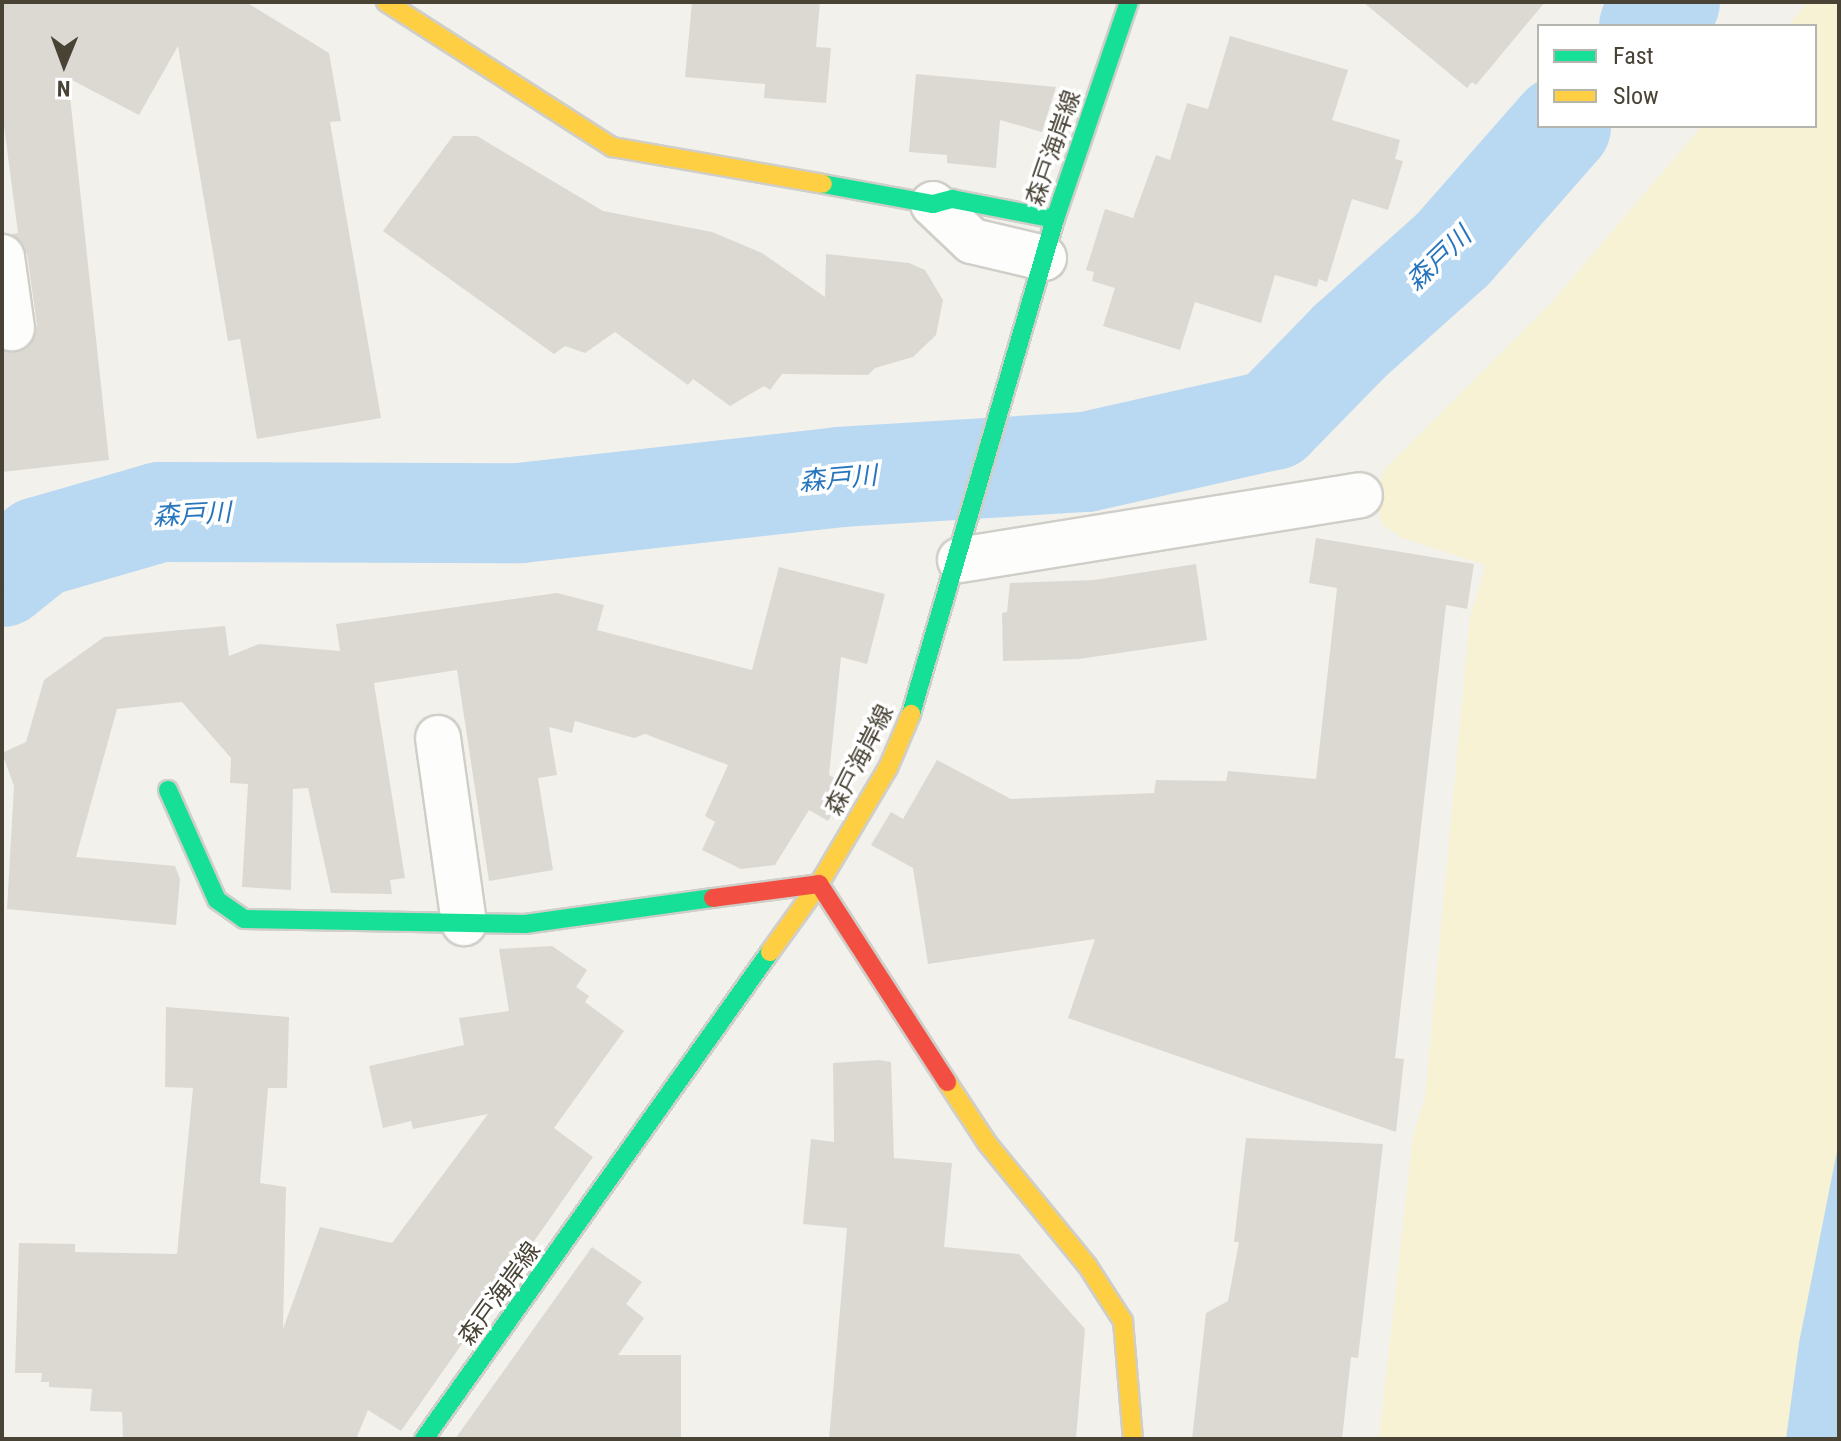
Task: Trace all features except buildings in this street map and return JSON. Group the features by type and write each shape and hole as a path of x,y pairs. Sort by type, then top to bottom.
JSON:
{"street":[{"path":"386,2 612,147 933,204 972,241 1049,239"},
{"name":"森戸海岸線","path":"424,1439 819,884 888,768 920,693 1049,239 1129,2"},
{"path":"2,257 12,328"},
{"path":"960,560 1360,495"},
{"path":"438,738 464,923"},
{"path":"168,790 217,900 244,919 525,924 819,884 987,1143 1087,1265 1123,1321 1133,1439"}],"sand":[{"path":"1808,2 1839,2 1839,1439 1379,1439 1413,1136 1425,1099 1470,617 1486,565 1402,538 1382,524 1376,497 1384,470 1552,302 1700,128 1817,128 1817,24 1790,24"}],"water":[{"path":"1839,1141 1839,1439 1786,1439 1799,1343"}],"waterway":[{"name":"森戸川","path":"1651,24 1670,2"},
{"name":"森戸川","path":"2,577 39,547 160,512 520,513 839,477 1086,462 1273,420 1349,342 1453,249 1559,128"}],"traffic: fast":[{"path":"911,714 1055,219 1129,2"},
{"path":"823,184 933,204 952,199 1055,219"},
{"path":"168,790 217,900 244,919 525,924 713,898"},
{"path":"424,1439 770,952"}],"traffic: slow":[{"path":"386,2 612,147 823,184"},
{"path":"770,952 819,884 888,768 911,714"},
{"path":"947,1082 987,1143 1087,1265 1123,1321 1133,1439"}],"traffic: jam":[{"path":"713,898 819,884 947,1082"}]}
